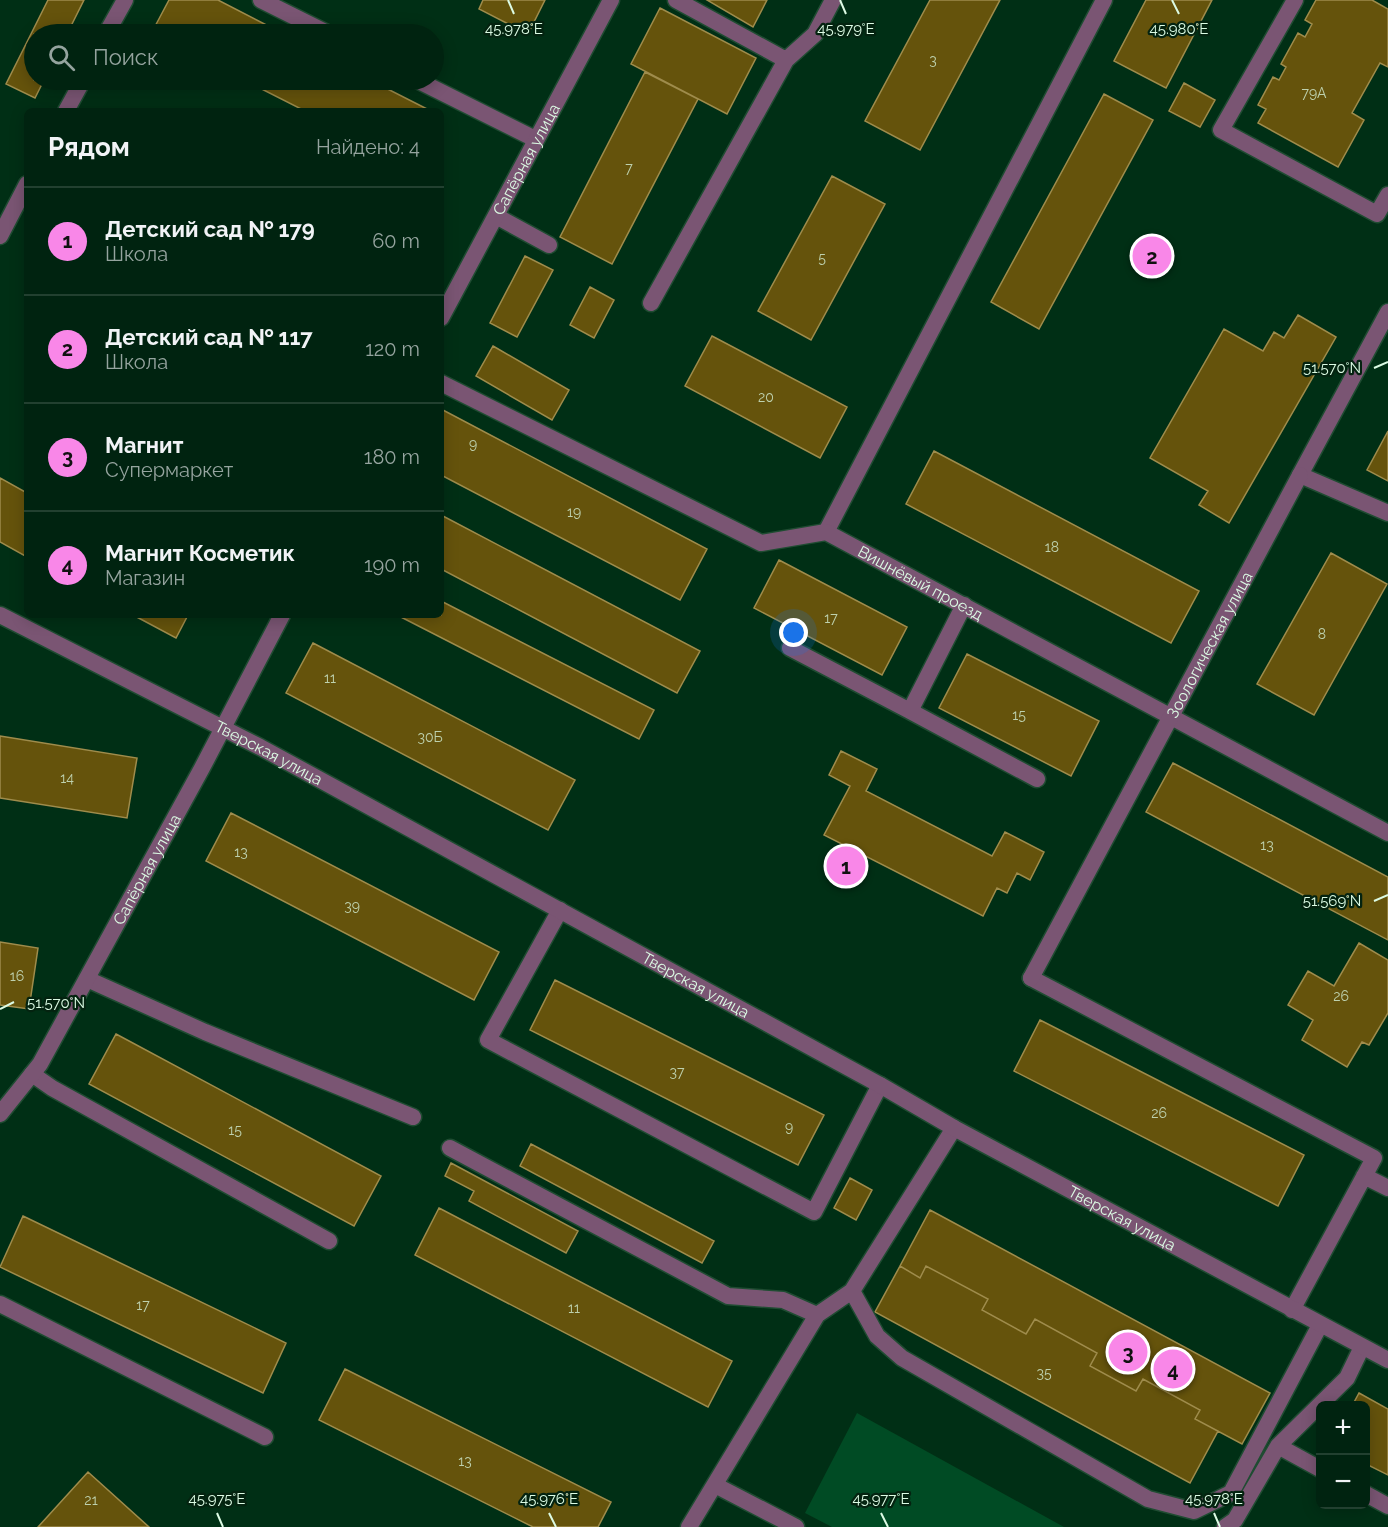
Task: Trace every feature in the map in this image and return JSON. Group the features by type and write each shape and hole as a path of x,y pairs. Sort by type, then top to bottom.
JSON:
{"street":[{"path":"112,24 125,0"},
{"path":"261,0 309,24"},
{"name":"Сапёрная улица","path":"444,312 611,0"},
{"path":"676,0 786,60"},
{"path":"651,303 786,60 815,34 833,0"},
{"path":"444,384 761,543 826,532 1104,0"},
{"path":"1295,0 1221,130 1377,214 1388,195"},
{"path":"68,108 77,90"},
{"path":"437,90 535,140"},
{"path":"0,236 4,217 24,188"},
{"path":"496,216 549,245"},
{"name":"Зоологическая улица","path":"1364,1176 1374,1158 1031,978 1388,312"},
{"path":"1299,475 1388,513"},
{"name":"Вишнёвый проезд","path":"826,532 1388,833"},
{"path":"910,711 963,605"},
{"name":"Тверская улица","path":"0,615 222,728 560,910 954,1128 1388,1360"},
{"name":"Сапёрная улица","path":"0,1114 40,1064 280,618"},
{"path":"790,648 1037,779"},
{"path":"560,910 488,1040 814,1212 880,1085"},
{"path":"87,979 205,1032 413,1117"},
{"path":"32,1074 52,1088 329,1241"},
{"path":"689,1527 817,1315 852,1291 954,1128"},
{"path":"450,1148 728,1296 783,1300 817,1315"},
{"path":"1292,1310 1364,1176 1388,1188"},
{"path":"852,1291 877,1336 902,1358 1148,1499 1194,1511 1232,1493 1320,1325"},
{"path":"0,1304 265,1437"},
{"path":"1225,1527 1235,1521 1278,1446 1347,1378 1362,1347"},
{"path":"1278,1446 1316,1468"},
{"path":"716,1485 796,1527"},
{"path":"1370,1497 1388,1506"}],"green space":[{"path":"857,1413 1064,1527 832,1527 805,1513"}],"building":[{"path":"48,0 84,0 72,24 36,24"},
{"path":"169,0 218,0 265,24 156,24"},
{"path":"483,0 545,0 528,34 479,9"},
{"path":"707,0 767,0 753,27"},
{"path":"930,0 1000,0 920,150 865,121"},
{"path":"1146,0 1212,0 1166,88 1114,61"},
{"path":"1316,0 1372,0 1388,9 1388,67 1380,63 1352,113 1364,120 1338,167 1258,123 1266,109 1258,105 1273,77 1279,80 1286,67 1281,64 1298,33 1305,37 1312,24 1305,20"},
{"path":"660,8 756,58 727,114 631,64"},
{"path":"24,48 24,90 39,90 35,98 6,84"},
{"path":"645,72 698,99 612,264 560,237"},
{"path":"1184,83 1215,100 1200,127 1169,111"},
{"path":"264,90 390,90 425,108 299,108"},
{"path":"1104,94 1153,120 1039,329 991,302"},
{"path":"832,176 885,204 811,340 758,311"},
{"path":"525,256 553,270 517,337 490,323"},
{"path":"590,287 614,300 594,338 570,325"},
{"path":"1298,315 1336,337 1229,523 1199,505 1208,491 1150,458 1224,329 1263,351 1274,332 1284,338"},
{"path":"712,336 847,407 820,458 685,386"},
{"path":"493,346 569,390 552,420 476,376"},
{"path":"444,411 707,549 680,600 444,477"},
{"path":"1388,431 1388,481 1367,470"},
{"path":"934,451 1199,591 1171,643 906,504"},
{"path":"0,478 24,491 24,555 0,542"},
{"path":"444,517 700,651 677,693 444,571"},
{"path":"1331,553 1387,584 1314,715 1257,684"},
{"path":"779,560 907,627 882,675 754,608"},
{"path":"444,603 654,710 639,739 403,618 444,618"},
{"path":"139,618 186,618 176,638"},
{"path":"313,643 575,780 548,830 286,693"},
{"path":"967,654 1099,721 1071,776 939,708"},
{"path":"0,736 137,758 127,818 0,798"},
{"path":"841,751 877,769 866,791 992,856 1005,832 1044,852 1030,880 1017,873 1007,893 997,888 983,916 824,835 850,786 829,775"},
{"path":"1173,763 1388,877 1388,940 1146,812"},
{"path":"231,813 499,952 474,1000 206,861"},
{"path":"0,942 38,948 29,1009 0,1005"},
{"path":"1359,943 1388,960 1388,1013 1369,1045 1362,1042 1347,1067 1302,1040 1313,1020 1288,1005 1308,971 1334,986"},
{"path":"555,980 824,1115 798,1165 530,1030"},
{"path":"1040,1020 1304,1155 1278,1206 1014,1071"},
{"path":"116,1034 381,1176 354,1226 89,1084"},
{"path":"531,1144 714,1241 702,1263 520,1166"},
{"path":"451,1163 578,1231 566,1253 469,1201 474,1191 445,1176"},
{"path":"850,1178 872,1190 856,1220 834,1208"},
{"path":"439,1208 732,1361 708,1407 415,1255"},
{"path":"930,1210 1270,1393 1242,1444 1195,1419 1200,1410 1143,1379 1136,1391 1090,1366 1097,1353 1035,1319 1026,1334 982,1310 988,1299 926,1266 920,1278 900,1266"},
{"path":"23,1216 286,1343 263,1393 0,1267"},
{"path":"900,1266 920,1278 926,1266 988,1299 982,1310 1026,1334 1035,1319 1097,1353 1090,1366 1136,1391 1143,1379 1200,1410 1195,1419 1218,1431 1190,1483 875,1312"},
{"path":"345,1369 611,1502 598,1527 533,1527 319,1420"},
{"path":"1359,1393 1388,1409 1388,1475 1370,1466 1370,1401 1355,1401"},
{"path":"88,1472 149,1527 38,1527"}],"place":[{"name":"Детский сад № 117","path":"1152,256"},
{"name":"Детский сад № 179","path":"846,866"},
{"name":"Магнит","path":"1128,1352"},
{"name":"Магнит Косметик","path":"1173,1369"}]}
